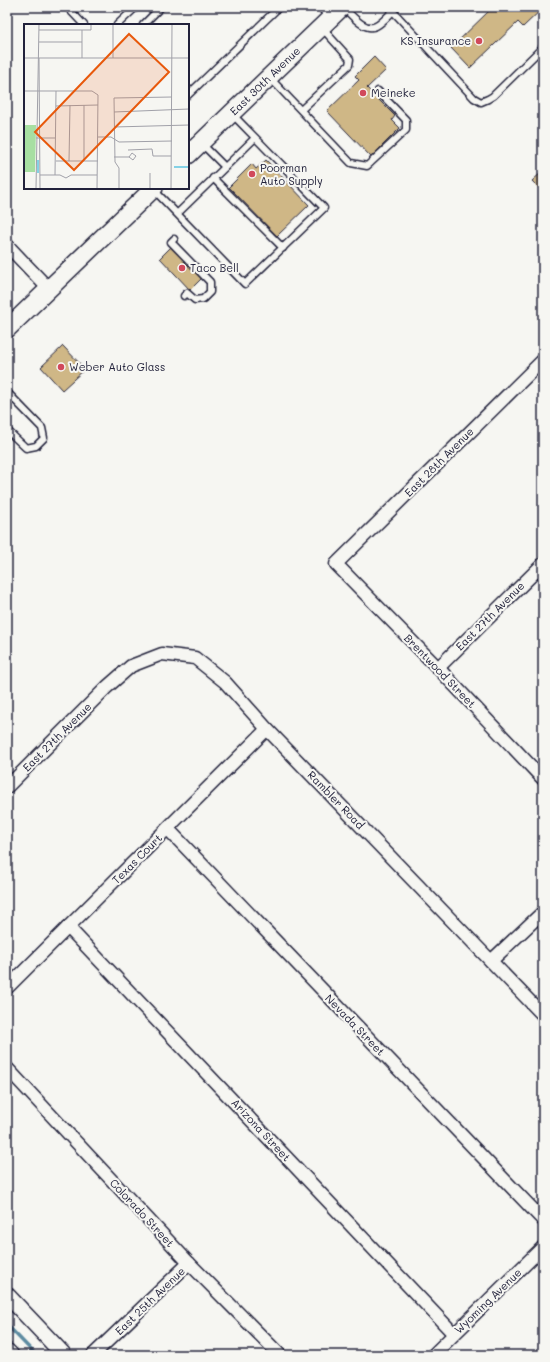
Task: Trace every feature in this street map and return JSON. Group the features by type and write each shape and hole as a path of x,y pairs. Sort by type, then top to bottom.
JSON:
{"main road":[{"name":"East 30th Avenue","path":"189,154 269,77 331,13"},
{"path":"7,330 153,189"}],"street":[{"path":"7,245 49,289"},
{"name":"East 28th Avenue","path":"336,564 543,360"},
{"name":"Brentwood Street","path":"336,564 541,773"},
{"name":"East 27th Avenue","path":"438,668 543,564"},
{"name":"Rambler Road","path":"107,687 131,666 162,654 195,658 225,682 267,729 543,1015"},
{"name":"East 27th Avenue","path":"7,787 107,687"},
{"name":"Texas Court","path":"7,988 267,729"},
{"name":"Nevada Street","path":"168,829 543,1220"},
{"path":"491,961 543,912"},
{"name":"Arizona Street","path":"68,927 454,1334"},
{"name":"Colorado Street","path":"7,1068 189,1263 280,1355"},
{"name":"Wyoming Avenue","path":"433,1355 543,1247"},
{"name":"East 25th Avenue","path":"93,1355 189,1263"},
{"path":"7,1295 64,1355"},
{"path":"7,1351 11,1355"}],"lane":[{"path":"67,7 83,24"},
{"path":"119,24 136,7"},
{"path":"144,24 161,7"},
{"path":"189,94 278,7"},
{"path":"331,13 369,28 377,26 391,9 474,98 481,102 493,96 543,47"},
{"path":"301,110 349,65 350,59 331,13"},
{"path":"269,77 351,163 367,166 406,130 406,120 378,91"},
{"path":"155,189 245,284 324,208 232,113"},
{"path":"178,213 255,138"},
{"path":"201,143 225,167"},
{"path":"214,178 283,248"},
{"path":"174,239 172,242 210,282 210,292 203,299 195,300 187,293 184,296"},
{"path":"7,392 42,428 44,438 36,446 26,448 7,430"}],"building":[{"path":"493,7 500,7 502,9 504,7 543,8 523,27 518,22 470,68 451,48"},
{"path":"374,57 386,70 367,88 395,116 392,120 400,128 371,157 327,111 359,80 355,76"},
{"path":"266,160 309,205 277,236 229,187 252,164 256,169"},
{"path":"543,171 543,192 532,181"},
{"name":"Taco Bell","path":"173,245 203,277 190,290 160,258"},
{"path":"63,346 85,369 62,390 41,367"}],"waterway":[{"path":"7,1325 36,1355"}],"place":[{"name":"KS Insurance","path":"479,41"},
{"name":"Meineke","path":"363,93"},
{"name":"Poorman Auto Supply","path":"252,174"},
{"name":"Taco Bell","path":"182,268"},
{"name":"Weber Auto Glass","path":"61,367"}]}
